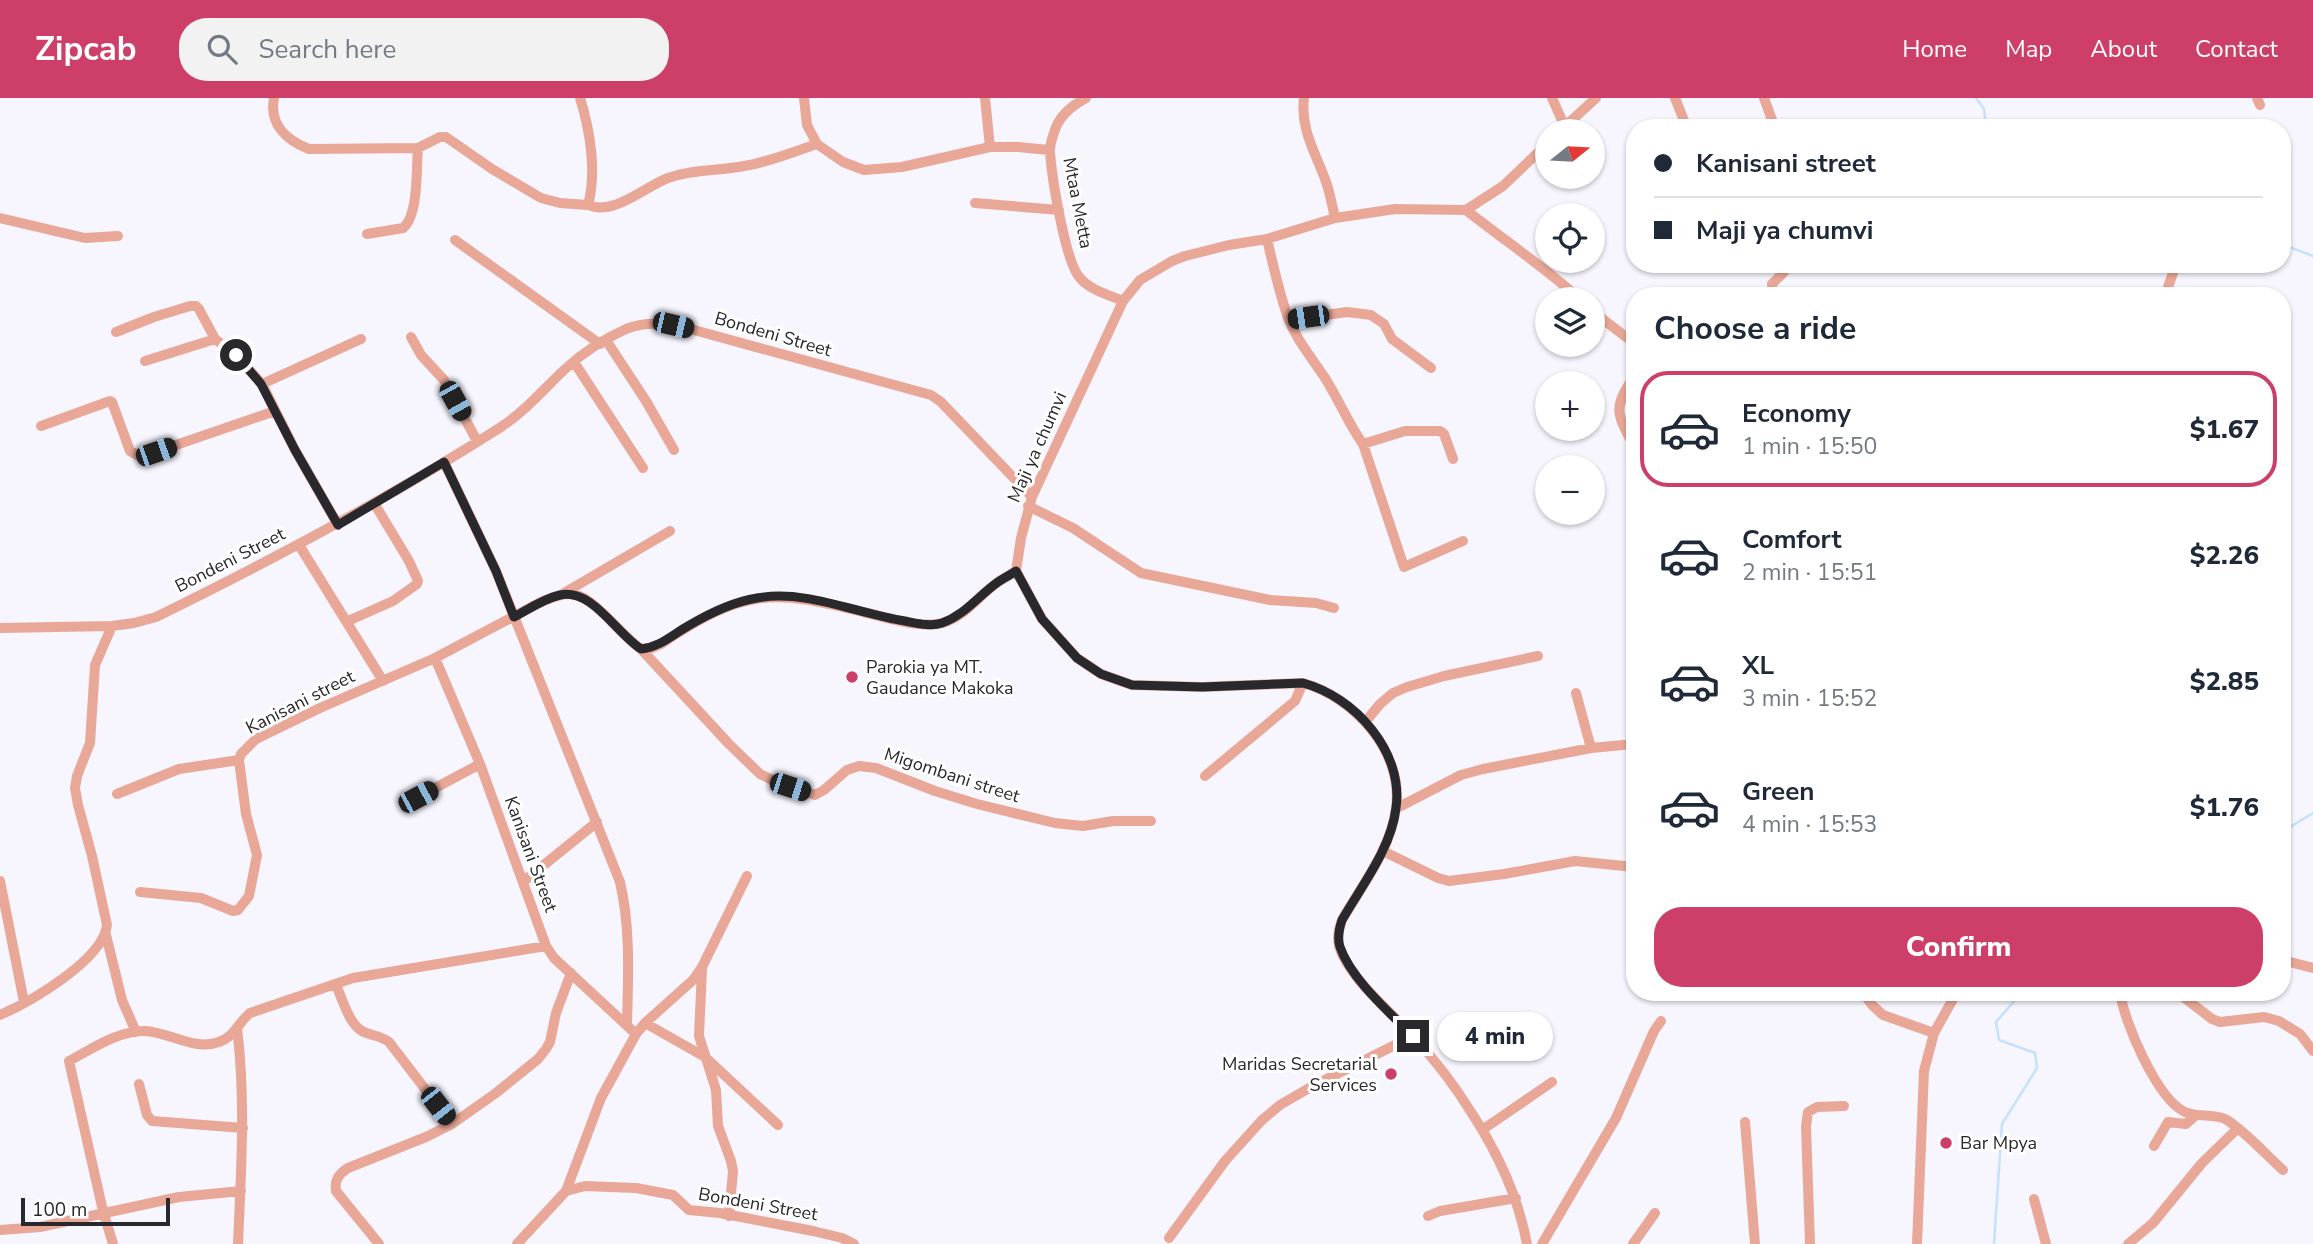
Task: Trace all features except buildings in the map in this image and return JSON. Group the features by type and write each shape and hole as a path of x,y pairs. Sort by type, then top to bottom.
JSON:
{"street":[{"path":"274,98 275,121 281,131 300,146 309,149 418,148 440,137 446,137 541,198 601,208 669,177 709,169 744,166 817,144"},
{"path":"588,205 591,193 590,151 581,99 595,98"},
{"path":"804,98 807,125 817,144 843,162 864,170 902,167 990,147 1049,150"},
{"path":"985,98 990,147"},
{"name":"Mtaa Metta","path":"1086,98 1071,107 1061,118 1049,150 1059,209 1071,261 1080,278 1096,289 1123,301"},
{"path":"1304,98 1304,125 1326,181 1335,218"},
{"path":"1552,98 1559,119"},
{"path":"1573,119 1596,98"},
{"path":"1675,98 1683,119"},
{"path":"1764,98 1772,119"},
{"path":"367,234 403,228 408,224 413,209 418,148"},
{"path":"1535,155 1503,186 1466,210 1566,287"},
{"path":"975,203 1059,209"},
{"name":"Maji ya chumvi","path":"1016,571 1030,501 1123,301 1140,280 1172,261 1230,245 1267,239 1335,218 1395,209 1466,210"},
{"path":"0,218 85,238 118,236"},
{"path":"1267,239 1289,320 1303,348 1325,378 1363,444 1404,567 1464,541"},
{"path":"456,240 603,342 652,412 674,450"},
{"path":"1772,287 1783,273"},
{"path":"116,332 154,317 196,306 215,339 236,355 261,384 338,525"},
{"path":"1289,320 1348,312 1371,315 1384,324 1392,339 1431,368"},
{"path":"1605,321 1626,337"},
{"name":"Bondeni Street","path":"0,628 112,626 134,624 156,617 338,525 444,462 503,426 535,401 574,362 603,342 627,329 646,323 673,325 931,395 942,402 1030,501"},
{"path":"411,337 421,355 444,380 477,441"},
{"path":"145,361 215,339"},
{"path":"261,384 360,339"},
{"path":"574,362 643,468"},
{"path":"1626,391 1618,411 1626,432"},
{"path":"41,426 110,401 130,451 141,457 275,411"},
{"path":"1363,444 1405,431 1440,431 1444,434 1453,460"},
{"path":"444,462 496,571 597,822 620,882 625,904 632,1030 584,1137 566,1191 517,1244"},
{"path":"1030,501 1141,573 1270,600 1334,608"},
{"path":"348,621 393,601 418,581 410,561 374,503"},
{"name":"Kanisani street","path":"139,892 201,898 233,911 238,910 247,900 257,855 246,814 240,760 241,754 256,740 435,658 543,601 562,595 670,531"},
{"name":"Kanisani street","path":"299,545 383,681"},
{"path":"562,595 576,595 591,602 641,649 661,644 721,608 762,597 781,596 823,602 895,620 939,624 963,612 997,583 1016,571 1042,619 1077,658 1101,674 1132,685 1202,687 1303,683 1314,686 1348,705 1366,721 1382,745 1393,773 1396,808 1383,851 1342,920 1338,931 1339,946 1351,968 1413,1036 1455,1088 1482,1130 1516,1198 1527,1244"},
{"path":"112,626 95,664 90,743 75,788 122,1000 136,1032"},
{"name":"Migombani street","path":"641,649 760,774 790,787 815,795 847,770 859,766 876,768 977,804 1055,824 1083,826 1113,821 1151,821"},
{"path":"1366,721 1380,704 1407,687 1444,676 1538,656"},
{"name":"Kanisani Street","path":"435,658 480,764 546,946 554,958 632,1030"},
{"path":"1205,776 1295,702 1303,683"},
{"path":"1576,693 1591,748"},
{"path":"1396,808 1461,775 1511,762 1626,745"},
{"name":"Kanisani street","path":"117,794 179,769 240,760"},
{"path":"407,803 480,764"},
{"path":"524,881 597,822"},
{"path":"1383,851 1449,881 1575,861 1626,866"},
{"path":"632,1030 645,1023 686,987 702,967 747,876"},
{"path":"0,881 24,1002"},
{"path":"0,1015 54,984 76,967 106,935"},
{"path":"113,1244 103,1212 69,1060 116,1038 136,1032 146,1031 188,1042 213,1044 226,1039 250,1013 353,978 546,946"},
{"path":"2291,962 2313,968"},
{"path":"702,967 699,1037 716,1090 718,1125 733,1171 729,1216"},
{"path":"379,1244 336,1191 337,1180 348,1168 452,1124 496,1093 546,1049 571,973"},
{"path":"336,985 354,1024 388,1042 452,1124"},
{"path":"1869,1001 1883,1014 1934,1033"},
{"path":"1917,1244 1924,1071 1934,1033 1952,1001"},
{"path":"2122,1001 2127,1024 2163,1092 2185,1112 2224,1118 2283,1170"},
{"path":"2189,1001 2220,1022 2263,1017 2279,1021 2300,1034 2313,1051"},
{"path":"1542,1244 1616,1118 1654,1031 1661,1021"},
{"path":"645,1023 705,1057 778,1125"},
{"path":"237,1028 242,1065 243,1128 238,1244"},
{"path":"1169,1238 1225,1161 1262,1120 1280,1105 1413,1036"},
{"path":"1482,1130 1552,1082"},
{"path":"139,1084 147,1115 152,1121 243,1128"},
{"path":"1810,1244 1806,1126 1808,1112 1817,1107 1844,1106"},
{"path":"2154,1146 2168,1122 2186,1124 2196,1115"},
{"path":"1745,1122 1755,1244"},
{"path":"2128,1244 2152,1223 2202,1163 2237,1129"},
{"name":"Bondeni Street","path":"566,1191 586,1186 636,1188 673,1195 689,1210 813,1231 854,1244"},
{"path":"0,1230 40,1227 179,1197 241,1191"},
{"path":"1428,1216 1440,1211 1516,1198"},
{"path":"2034,1199 2046,1244"},
{"path":"1633,1244 1655,1213"}],"waterway":[{"path":"1976,98 1984,109 1985,119"},
{"path":"2291,247 2313,256"},
{"path":"2291,826 2313,813"},
{"path":"1994,1244 2002,1124 2037,1068 2035,1053 1999,1040 1996,1022 2014,1001"}],"place":[{"name":"Parokia ya MT. Gaudance Makoka","path":"852,677"},
{"name":"Maridas Secretarial Services","path":"1391,1074"},
{"name":"Bar Mpya","path":"1946,1143"}],"route":[{"path":"236,355 261,384 338,525 444,462 496,571 514,617 543,601 562,595 576,595 591,602 641,649 661,644 721,608 762,597 781,596 823,602 895,620 939,624 963,612 997,583 1016,571 1042,619 1077,658 1101,674 1132,685 1202,687 1303,683 1314,686 1348,705 1366,721 1382,745 1393,773 1396,808 1383,851 1342,920 1338,931 1339,946 1351,968 1413,1036"}]}
